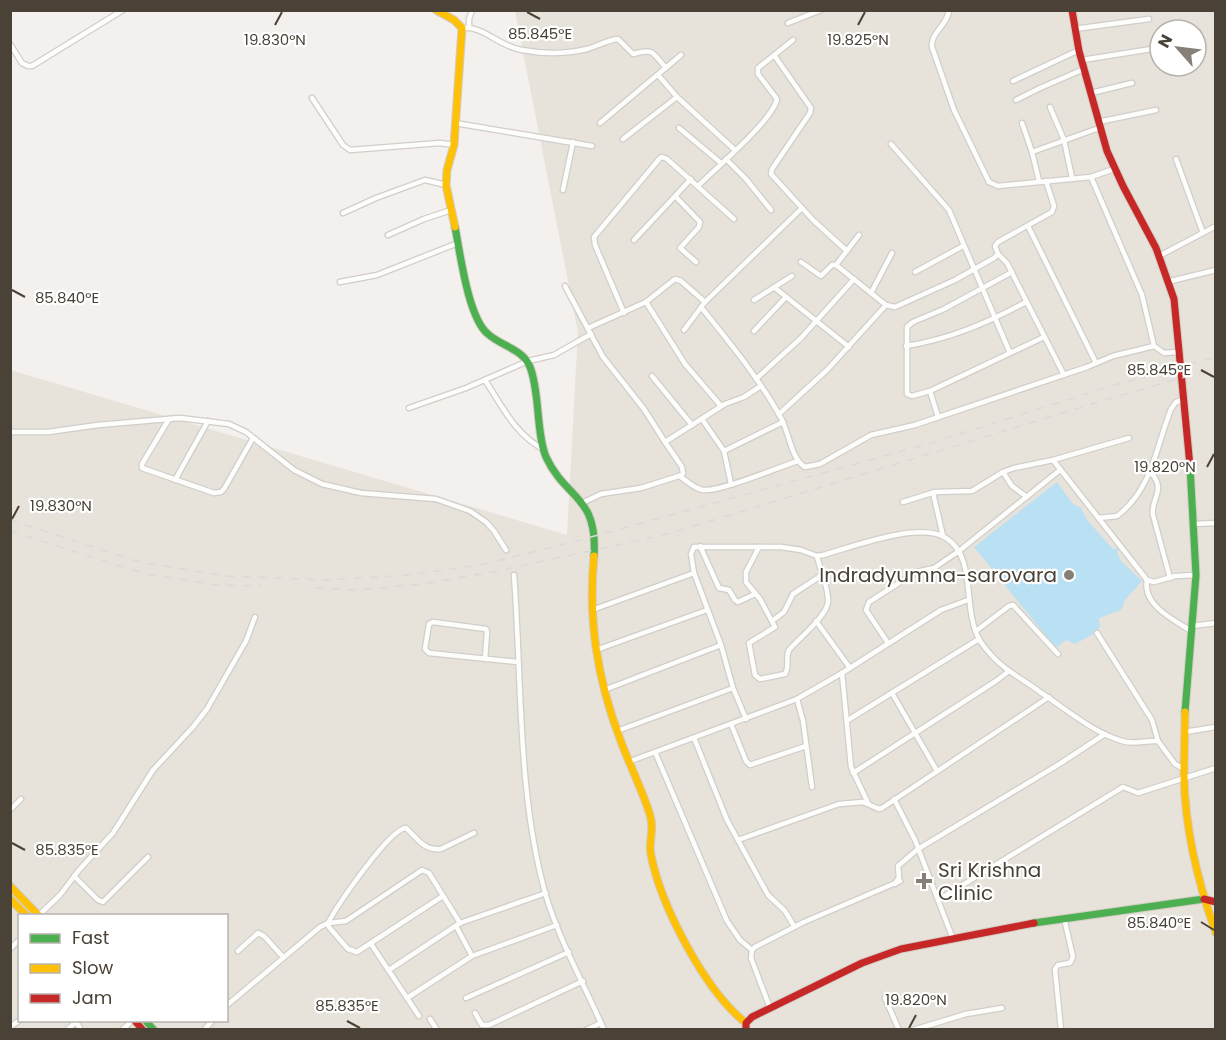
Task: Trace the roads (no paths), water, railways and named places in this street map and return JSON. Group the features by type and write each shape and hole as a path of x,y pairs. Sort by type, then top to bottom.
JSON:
{"main road":[{"path":"436,10 466,27 454,146 447,170 446,185 472,306 481,328 487,334 517,351 528,361 532,371 549,464 582,503 592,522 594,536 592,610 596,650 604,690 628,762 652,819 650,850 667,906 704,974 730,1011 746,1026 752,1017 862,963 901,948 1064,918 1204,899 1215,902"},
{"path":"1072,10 1074,28 1090,93 1114,169 1161,255 1171,281 1177,315 1196,574 1184,732 1184,778 1192,856 1215,933"},
{"path":"10,886 38,914"},
{"path":"10,899 26,914"}],"street":[{"path":"10,44 22,63 32,66 123,10"},
{"path":"472,10 466,27 482,31 506,46 556,53 586,49 618,39 633,54 643,50 651,52 666,68"},
{"path":"788,23 821,10"},
{"path":"949,10 947,19 933,38 932,47 954,110 989,182 998,186 1091,177 1114,169"},
{"path":"1074,28 1148,19"},
{"path":"699,186 763,122 777,101 758,71 760,65 793,40"},
{"path":"1013,81 1079,50"},
{"path":"1082,60 1148,50"},
{"path":"600,123 681,55"},
{"path":"774,55 811,108 810,113 771,172 802,208 847,251"},
{"path":"1016,100 1084,69"},
{"path":"658,75 677,97 735,150"},
{"path":"1090,93 1132,83"},
{"path":"623,139 677,97"},
{"path":"312,98 343,145 350,150 440,143 454,146"},
{"path":"1050,107 1064,140 1072,178"},
{"path":"1032,152 1099,125 1156,110"},
{"path":"455,123 592,146"},
{"path":"1022,123 1039,182"},
{"path":"679,128 721,164"},
{"path":"563,190 573,142"},
{"path":"891,144 949,210 1010,353"},
{"path":"624,312 595,245 594,237 662,157 691,179 734,219"},
{"path":"726,159 771,210"},
{"path":"1176,159 1203,233"},
{"path":"1091,177 1142,295 1154,346 1164,353 1178,352"},
{"path":"634,240 691,179"},
{"path":"343,213 419,182 430,180 446,185"},
{"path":"1046,181 1054,210 1049,215 998,242 995,246 998,254 1007,262 1064,375"},
{"path":"675,196 700,222 699,227 681,248 696,262"},
{"path":"684,330 705,302 802,208"},
{"path":"388,235 451,210"},
{"path":"1028,226 1096,363"},
{"path":"1161,255 1215,226"},
{"path":"801,262 821,276 832,265 836,265 859,235"},
{"path":"340,282 377,275 458,243"},
{"path":"915,272 963,246"},
{"path":"871,293 892,253"},
{"path":"836,265 886,305 895,307 974,269 998,254"},
{"path":"1171,281 1215,270"},
{"path":"1012,272 909,324 906,331 907,394 912,396 930,392 1044,337"},
{"path":"754,300 792,276"},
{"path":"588,328 646,302 675,279 681,281 705,302"},
{"path":"756,379 783,356 854,279"},
{"path":"566,286 613,372 644,410 684,470 684,473 679,476 633,490 601,494 582,503"},
{"path":"774,288 849,347"},
{"path":"754,331 786,297"},
{"path":"646,302 679,356 721,406"},
{"path":"906,346 949,337 996,318 1026,302"},
{"path":"779,414 849,347 886,305"},
{"path":"701,307 737,351 761,386 783,422 798,461 801,466 809,468 836,456 871,435 938,417 1064,375 1113,356 1154,346"},
{"path":"409,408 485,380 528,361 554,355 591,334"},
{"path":"652,376 692,425"},
{"path":"485,380 517,428 529,441 545,450"},
{"path":"665,442 721,406 744,397 761,386"},
{"path":"930,392 938,417"},
{"path":"1099,518 1112,517 1122,512 1142,490 1150,473 1171,409 1176,402 1184,400"},
{"path":"702,418 724,451 731,484"},
{"path":"169,419 141,466 214,493 221,492 253,438"},
{"path":"10,432 48,432 169,419 229,424 253,438 294,470 322,484 361,493 436,500 470,511 495,531 506,550"},
{"path":"175,480 208,421"},
{"path":"724,451 783,422"},
{"path":"903,502 933,493 972,491 1003,472 1129,438"},
{"path":"1053,460 1148,580 1154,582 1196,574"},
{"path":"679,476 703,490 731,484 798,461"},
{"path":"888,643 866,610 867,604 916,572 934,568 959,551 1060,470"},
{"path":"1003,472 1012,486 1026,497"},
{"path":"1150,473 1156,479 1158,492 1152,507 1153,515 1170,578"},
{"path":"933,493 943,536"},
{"path":"1194,524 1215,523"},
{"path":"746,719 733,688 721,645 694,573 692,550 700,546 759,547 796,549 817,556 898,534 918,532 943,536 959,551 965,564 969,610 976,631 979,639 996,660 1105,734 1128,743 1158,741"},
{"path":"700,546 719,588 729,590 738,602 754,594"},
{"path":"759,547 745,577 748,587 772,621 774,628 749,643 755,675 758,678 785,674 788,669 786,656 789,650 825,612 828,602 817,556"},
{"path":"592,610 694,573"},
{"path":"514,575 522,735 531,827 546,894 557,926 604,1029"},
{"path":"772,621 784,612 793,594 822,575"},
{"path":"1148,580 1146,589 1154,603 1166,615 1192,629 1215,623"},
{"path":"628,762 797,699 941,610 968,600"},
{"path":"976,631 1013,605 1058,654"},
{"path":"596,650 707,610"},
{"path":"40,914 60,895 121,823 153,770 193,727 207,708 246,641 255,617"},
{"path":"816,621 850,668"},
{"path":"485,659 486,629 433,622 429,624 425,649 429,652 485,659 519,662"},
{"path":"1097,633 1152,720 1158,741 1175,764 1184,769"},
{"path":"848,720 979,639"},
{"path":"604,690 721,645"},
{"path":"853,773 1009,671"},
{"path":"842,673 850,761 853,773 868,803"},
{"path":"617,731 733,688"},
{"path":"892,693 937,771"},
{"path":"738,840 831,806 868,803 879,809 1049,697"},
{"path":"797,699 803,721 812,788"},
{"path":"731,724 746,761 750,765 806,746"},
{"path":"1184,732 1215,727"},
{"path":"770,1008 751,958 752,950 763,941 898,883 898,866 918,849 1105,734"},
{"path":"694,738 717,798 738,840 768,895 785,911 794,926"},
{"path":"655,752 726,921 740,940 752,950"},
{"path":"938,900 1123,787 1138,793 1215,768"},
{"path":"10,810 21,799"},
{"path":"894,799 918,849 953,939"},
{"path":"328,923 377,853 399,829 405,828 424,846 435,850 474,832"},
{"path":"74,876 98,900 103,902 148,857"},
{"path":"228,1004 320,927 328,923 346,921 422,870 429,873 443,896 472,956"},
{"path":"389,970 458,924 546,894"},
{"path":"328,923 332,931 352,951 362,951 443,896"},
{"path":"1061,1029 1055,969 1058,965 1070,963 1073,957 1064,918"},
{"path":"407,998 472,956 557,926"},
{"path":"238,951 258,933 264,936 283,957"},
{"path":"371,944 419,1016"},
{"path":"466,998 569,952"},
{"path":"475,1013 482,1026 489,1026 583,981"},
{"path":"885,998 899,1029"},
{"path":"913,1029 966,1014 1002,1008"},
{"path":"430,1019 437,1029"},
{"path":"586,1029 601,1023"}],"water":[{"path":"1057,482 1073,504 1081,508 1087,520 1113,549 1120,548 1117,552 1121,561 1142,581 1125,600 1121,610 1099,618 1100,627 1095,633 1075,644 1066,640 1056,648 974,547"}],"railway":[{"path":"10,520 140,562 224,576 327,580 410,575 480,565 573,542 928,444 1111,386 1216,357"},
{"path":"315,588 356,590 423,584 497,571 668,534 1105,400 1216,370"},
{"path":"10,531 146,574 218,585 261,586"}],"place":[{"name":"Indradyumna-sarovara","path":"1069,575"},
{"name":"Sri Krishna Clinic","path":"924,881"}]}
